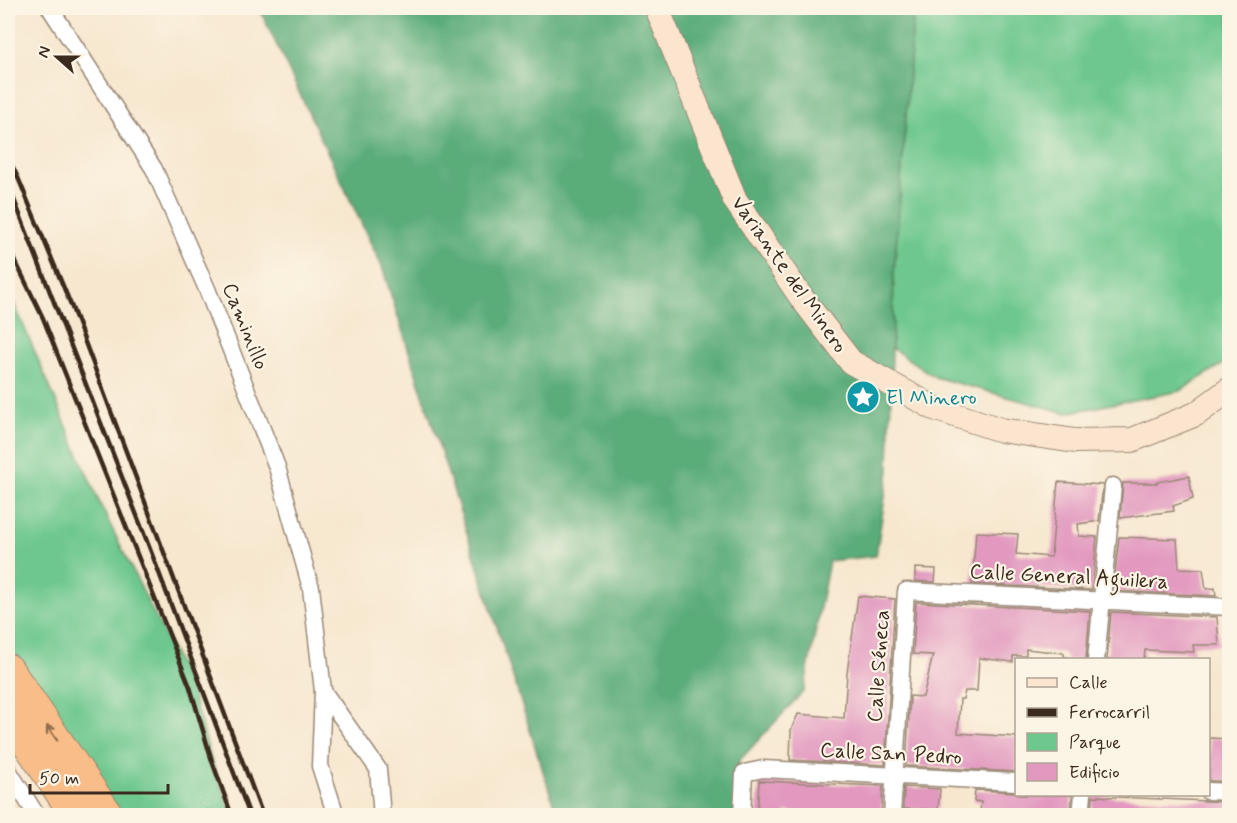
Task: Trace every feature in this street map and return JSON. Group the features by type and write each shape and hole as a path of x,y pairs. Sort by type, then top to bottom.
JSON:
{"highway":[{"path":"8,669 109,816"},
{"path":"8,714 75,816"}],"street":[{"name":"Caminillo","path":"50,8 154,169 207,289 277,467 311,588 323,691 320,766 336,816"},
{"name":"Variante del Minero","path":"657,8 735,200 801,297 851,362 934,408 1001,430 1075,441 1132,440 1196,414 1230,389"},
{"path":"1096,658 1113,486"},
{"name":"Calle General Aguilera","path":"906,591 1230,607"},
{"name":"Calle Séneca","path":"892,816 906,591"},
{"name":"Caminillo","path":"323,691 378,769 382,816"},
{"name":"Calle San Pedro","path":"742,816 744,773 763,769 1015,782"},
{"path":"8,770 37,816"},
{"path":"1210,791 1230,792"},
{"path":"1081,816 1083,796"}],"green space":[{"path":"259,8 914,8 894,273 889,471 876,556 829,561 804,691 739,761 735,815 557,815 382,267"},
{"path":"914,8 1229,8 1229,360 1180,391 1066,413 935,377 892,348 894,273"},
{"path":"8,289 100,504 190,687 212,761 232,815 117,815 8,658"}],"building":[{"path":"1189,476 1193,499 1173,506 1174,511 1120,518 1123,483 1157,483"},
{"path":"1058,482 1103,485 1099,521 1078,524 1079,536 1097,537 1092,590 972,584 976,532 1018,534 1016,554 1051,557"},
{"path":"1119,537 1177,539 1179,568 1203,569 1206,589 1215,588 1216,596 1113,591"},
{"path":"915,568 936,569 935,582 915,581"},
{"path":"858,596 895,599 885,765 790,760 791,730 798,714 844,718 847,673"},
{"path":"916,602 1090,611 1086,658 1067,658 1064,657 1064,653 1026,649 1026,656 1013,656 1013,662 979,658 977,691 965,691 963,699 960,699 958,733 1015,737 1015,772 906,766 910,696 923,697 933,655 913,654"},
{"path":"1111,612 1217,617 1219,645 1193,645 1194,652 1145,650 1144,658 1107,658"},
{"path":"1210,738 1230,739 1230,781 1210,781"},
{"path":"759,781 883,786 881,816 829,816 829,814 786,812 786,816 757,816"},
{"path":"904,787 940,789 938,809 903,809"},
{"path":"975,790 1015,792 1015,796 1072,796 1071,816 1015,816 980,812 981,802 974,801"},
{"path":"1093,796 1230,802 1230,816 1092,816"}],"railway":[{"path":"8,157 71,305 263,816"},
{"path":"8,184 155,562 250,816"},
{"path":"8,246 43,318 190,687 212,761 232,816"}],"place":[{"name":"El Minero","path":"863,397"}]}
